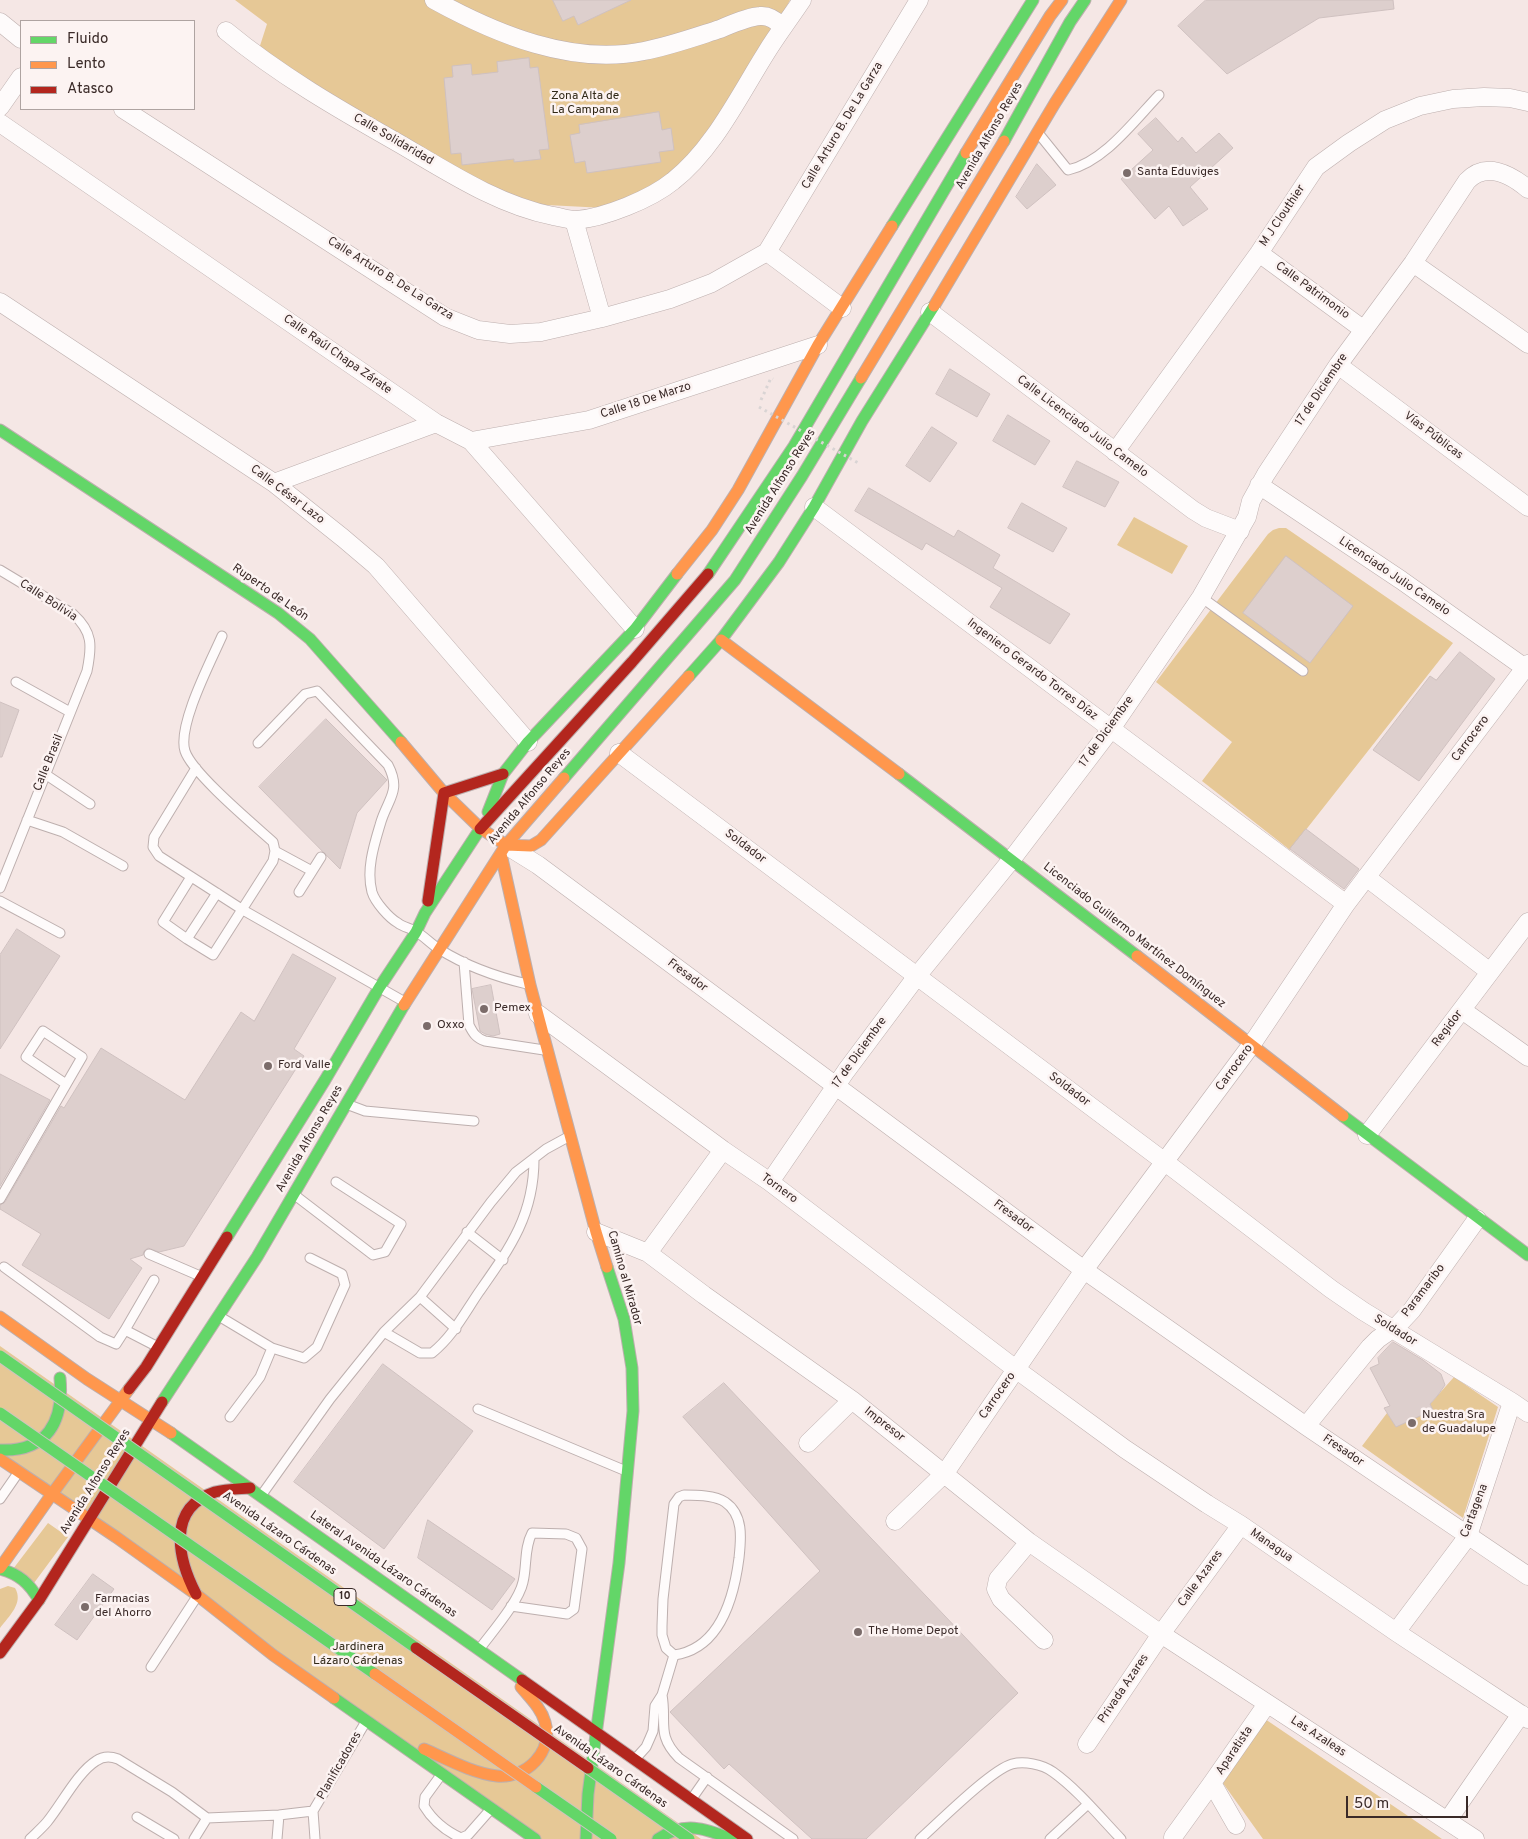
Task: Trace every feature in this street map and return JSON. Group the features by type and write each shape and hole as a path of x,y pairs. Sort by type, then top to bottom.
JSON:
{"main road":[{"path":"480,828 503,774 528,742 636,629 712,530 738,490 818,345 1033,0"},
{"name":"Avenida Alfonso Reyes","path":"0,1568 146,1367 480,828 632,662 715,566 794,446 991,111 1062,0"},
{"name":"Avenida Alfonso Reyes","path":"0,1653 39,1600 177,1378 219,1317 294,1195 406,1002 503,850 735,580 802,476 1018,117 1070,22 1086,0"},
{"path":"503,850 531,846 541,840 721,640 779,562 814,507 862,422 1037,132 1121,0"},
{"path":"1018,117 1055,103"},
{"name":"Ruperto de León","path":"0,430 278,613 310,639 408,749 444,793 503,850"},
{"path":"779,562 802,476"},
{"path":"712,530 772,480"},
{"name":"Licenciado Guillermo Martínez Domínguez","path":"721,640 1012,859 1367,1135 1528,1256"},
{"path":"426,913 444,793 503,774"},
{"name":"Camino al Mirador","path":"503,850 530,985 596,1232 624,1319 632,1368 633,1410 619,1563 588,1794 586,1839"},
{"name":"Lateral Avenida Lázaro Cárdenas","path":"0,1317 87,1379 196,1449 747,1839"},
{"path":"0,1450 9,1451 27,1448 40,1441 59,1416 62,1392 59,1377 39,1345"},
{"name":"Avenida Lázaro Cárdenas","path":"0,1356 689,1839"},
{"path":"127,1374 146,1367"},
{"path":"175,1400 177,1378"},
{"path":"87,1379 105,1379"},
{"path":"0,1413 611,1839"},
{"path":"181,1424 192,1439 196,1449"},
{"path":"0,1458 116,1537 197,1595 273,1655 535,1839"},
{"path":"197,1595 189,1580 180,1554 179,1540 187,1514 195,1504 206,1496 219,1491 250,1488"},
{"path":"0,1568 23,1578 29,1583 39,1600"},
{"path":"378,1729 480,1771 505,1776 521,1771 533,1765 539,1759 547,1739 546,1725 538,1709 507,1669"},
{"path":"658,1839 667,1831 680,1828 695,1828 732,1839"}],"street":[{"path":"434,0 510,36 568,51 607,56 643,52 689,40 761,16 774,19 783,27"},
{"name":"Calle Solidaridad","path":"226,31 248,50 347,114 466,182 532,212 574,220 608,214 644,198 672,182 693,162 729,115 783,27 802,0"},
{"name":"Calle Arturo B. De La Garza","path":"126,110 445,317 478,330 510,334 541,332 602,318 670,299 712,283 767,252 919,0"},
{"path":"0,22 20,38"},
{"path":"0,107 20,78"},
{"name":"M J Clouthier","path":"1115,452 1259,253 1316,167 1385,120 1420,106 1453,99 1484,97 1510,98 1528,102"},
{"name":"Calle Raúl Chapa Zárate","path":"0,124 436,423 471,441 636,629"},
{"name":"17 de Diciembre","path":"770,1182 836,1086 917,976 1012,859 1111,728 1201,597 1240,531 1259,485 1338,365 1413,263 1467,181 1473,175 1483,171 1497,172 1514,178 1528,189"},
{"path":"574,220 602,318"},
{"path":"767,252 842,308"},
{"name":"Calle Patrimonio","path":"1259,253 1364,330"},
{"path":"1413,263 1528,344"},
{"name":"Calle César Lazo","path":"0,302 274,483 376,566 528,742"},
{"name":"Calle Licenciado Julio Camelo","path":"930,312 1115,452 1206,518 1240,531"},
{"name":"Calle 18 De Marzo","path":"471,441 589,420 818,345"},
{"name":"Vías Públicas","path":"1338,365 1528,506"},
{"path":"274,483 436,423"},
{"name":"Licenciado Julio Camelo","path":"1259,485 1527,667"},
{"name":"Ingeniero Gerardo Torres Díaz","path":"814,507 1346,904"},
{"name":"Carrocero","path":"895,1522 945,1473 1084,1270 1252,1044 1346,904 1527,667"},
{"name":"Soldador","path":"619,753 1165,1162 1331,1289 1363,1311 1528,1413"},
{"name":"Fresador","path":"503,850 538,865 1084,1270 1306,1426 1528,1576"},
{"path":"1366,877 1490,972"},
{"name":"Regidor","path":"1367,1135 1528,922"},
{"path":"1462,1010 1528,1057"},
{"name":"Tornero","path":"538,1014 722,1150 770,1182 1017,1370"},
{"path":"648,1253 722,1150"},
{"name":"Paramaribo","path":"1306,1426 1370,1347 1393,1329 1412,1310 1477,1219"},
{"name":"Impresor","path":"596,1232 648,1253 852,1400 1029,1542 1161,1634"},
{"name":"Managua","path":"1017,1370 1151,1468 1241,1525 1396,1632 1524,1717"},
{"path":"808,1442 852,1400"},
{"name":"Cartagena","path":"1396,1632 1468,1536 1512,1402"},
{"name":"Calle Azares","path":"1161,1634 1241,1525"},
{"path":"1029,1542 998,1579 996,1588 1001,1598 1044,1640"},
{"name":"Las Azaleas","path":"1161,1634 1475,1839"},
{"name":"Privada Azares","path":"1087,1744 1161,1634"},
{"name":"Aparatista","path":"1236,1824 1212,1783 1266,1704"},
{"path":"1448,1820 1524,1717"},
{"path":"1173,1837 1212,1783"}],"lane":[{"path":"1037,132 1068,170 1080,167 1100,155 1159,95"},
{"name":"Calle Bolivia","path":"0,570 73,614 83,623 90,637"},
{"path":"1201,597 1303,671"},
{"path":"191,877 163,922 213,955 273,861 275,851 273,842 225,798 196,768 185,752 183,735 189,713 222,636"},
{"name":"Calle Brasil","path":"0,888 44,774 87,671 91,653 90,637"},
{"path":"16,682 70,712"},
{"path":"258,744 305,694 317,691 388,765 394,777 394,791 383,814 373,849 369,876 372,893 378,904 396,922 416,932 439,949 464,962 506,979 530,985"},
{"path":"388,765 408,749"},
{"path":"196,768 154,837 154,846 159,856 243,910 406,1002"},
{"path":"44,774 90,804"},
{"path":"27,820 63,832 123,866"},
{"path":"275,851 312,871"},
{"path":"299,892 321,857"},
{"path":"187,939 217,893"},
{"path":"0,901 60,933"},
{"path":"464,962 468,1024 473,1034 485,1041 548,1050"},
{"path":"0,1199 82,1057 43,1031 26,1057 66,1084"},
{"path":"346,1104 365,1111 474,1121"},
{"path":"262,1496 330,1399 384,1332 420,1297 467,1232 516,1172 546,1149 570,1136"},
{"path":"384,1332 420,1353 432,1353 456,1329 503,1260 522,1223 534,1181 534,1159"},
{"path":"294,1195 373,1255 385,1252 401,1224 336,1182"},
{"path":"467,1232 503,1260"},
{"path":"149,1254 202,1277"},
{"path":"219,1317 272,1348 304,1358 317,1347 345,1285 342,1274 310,1258"},
{"path":"4,1267 100,1337 116,1344 154,1280"},
{"path":"420,1297 456,1329"},
{"path":"126,1330 158,1348"},
{"path":"230,1416 260,1378 272,1348"},
{"path":"478,1409 627,1472"},
{"path":"0,1499 19,1471"},
{"path":"684,1496 719,1499 725,1502 735,1513 742,1538 731,1600 723,1617 704,1641 689,1652 674,1655 666,1648 662,1635 663,1599 672,1509 675,1500 684,1496"},
{"path":"479,1649 511,1606 523,1584 528,1540 532,1533 566,1534 576,1538 582,1549 574,1609 567,1614 511,1606"},
{"path":"151,1668 197,1595"},
{"path":"635,1759 646,1747 653,1732 655,1706 662,1695 674,1655"},
{"path":"662,1695 664,1707 662,1729 668,1744 678,1758 793,1839"},
{"name":"Planificadores","path":"313,1811 366,1721"},
{"path":"30,1839 46,1823 85,1770 97,1759 112,1757 172,1792 207,1818 279,1815 313,1811 314,1839"},
{"path":"920,1839 992,1776 1013,1764 1037,1764 1052,1771 1088,1804 1121,1839"},
{"path":"442,1774 426,1797 424,1806 429,1814 444,1828 461,1838 468,1835 492,1808"},
{"path":"692,1799 707,1777"},
{"path":"1050,1839 1088,1804"},
{"path":"277,1839 279,1815"},
{"path":"137,1817 174,1839"},
{"path":"194,1839 207,1818"}],"path":[{"path":"759,407 860,464"}],"green space":[{"name":"Zona Alta de La Campana","path":"235,0 790,0 735,107 680,178 605,208 527,204 403,143 257,55 267,24"},
{"path":"1134,517 1188,546 1172,574 1117,545"},
{"path":"1279,528 1286,528 1453,643 1290,850 1202,781 1232,742 1156,682 1268,534"},
{"name":"Jardinera Lázaro Cárdenas","path":"0,1346 701,1839 539,1839 0,1454"},
{"path":"1454,1377 1498,1407 1463,1518 1362,1446 1387,1413 1396,1426 1430,1404"},
{"path":"48,1523 68,1537 34,1583 13,1569"},
{"path":"8,1586 15,1588 18,1599 11,1614 0,1628 0,1589"},
{"path":"1265,1719 1442,1839 1263,1839 1220,1779"}],"building":[{"path":"553,0 631,0 578,25 574,16 563,21"},
{"path":"1206,0 1393,0 1394,9 1319,18 1227,74 1178,26"},
{"path":"529,58 530,68 538,67 549,149 539,150 541,159 514,162 514,159 462,165 461,153 451,154 444,78 453,77 452,66 471,64 472,75 498,72 497,62"},
{"path":"659,112 662,130 671,128 674,150 659,152 661,162 587,173 585,161 575,163 570,135 580,133 579,125"},
{"path":"1156,118 1178,142 1182,137 1196,153 1219,133 1233,148 1190,187 1208,209 1183,226 1169,206 1155,219 1121,179 1153,150 1138,134"},
{"path":"1037,164 1056,185 1027,209 1016,197"},
{"path":"950,369 990,394 977,417 936,394"},
{"path":"1008,415 1050,441 1035,465 993,441"},
{"path":"932,427 957,443 930,482 906,466"},
{"path":"1077,461 1119,482 1105,507 1063,487"},
{"path":"869,488 954,537 958,530 1000,555 993,568 1070,614 1050,644 990,607 1002,588 926,543 922,550 855,511"},
{"path":"1022,503 1067,528 1053,552 1008,528"},
{"path":"1286,556 1353,606 1310,663 1243,613"},
{"path":"1460,652 1495,679 1419,781 1373,750 1430,676 1436,680"},
{"path":"0,702 19,710 2,757 0,757"},
{"path":"326,719 387,780 357,813 340,869 259,787"},
{"path":"1306,829 1359,869 1344,889 1290,849"},
{"path":"17,929 60,956 0,1049 0,955"},
{"path":"293,954 336,978 294,1049 304,1056 184,1246 159,1252 148,1248 144,1251 143,1255 130,1259 142,1268 109,1319 22,1265 41,1234 0,1209 0,1205 5,1202 61,1106 64,1108 101,1048 185,1100 241,1012 254,1021"},
{"path":"491,985 500,1034 493,1036 480,1031 472,989"},
{"path":"0,1074 50,1100 0,1186"},
{"path":"1393,1342 1423,1360 1441,1374 1445,1385 1430,1404 1433,1410 1396,1427 1384,1408 1390,1406 1370,1368 1379,1364 1378,1358"},
{"path":"383,1364 473,1431 384,1549 294,1482"},
{"name":"The Home Depot","path":"724,1383 1018,1693 866,1839 812,1839 729,1764 724,1769 670,1712 820,1571 683,1417"},
{"path":"428,1520 515,1579 492,1610 418,1558"},
{"name":"Farmacias del Ahorro","path":"93,1574 114,1589 77,1640 55,1625"}],"traffic: fast":[{"path":"892,226 1033,0"},
{"path":"1004,141 1070,22 1085,0"},
{"path":"708,574 794,446 966,153"},
{"path":"689,676 721,640 779,562 814,507 862,421 934,306"},
{"path":"564,778 735,580 802,476 861,378"},
{"path":"0,430 278,613 310,639 401,742"},
{"path":"488,812 503,774 528,742 635,629 677,574"},
{"path":"899,774 1137,956"},
{"path":"227,1237 325,1080 379,988 416,932 425,913 480,829"},
{"path":"162,1402 257,1257 404,1005"},
{"path":"1343,1116 1528,1255"},
{"path":"586,1839 588,1794 619,1563 633,1411 632,1368 624,1319 607,1267"},
{"path":"0,1356 416,1648"},
{"path":"0,1450 30,1446 41,1440 49,1431 55,1421 59,1408 60,1378"},
{"path":"0,1413 375,1674"},
{"path":"171,1433 522,1680"},
{"path":"0,1569 23,1580 39,1600"},
{"path":"334,1698 535,1839"},
{"path":"588,1768 689,1839"},
{"path":"536,1787 611,1839"},
{"path":"658,1839 667,1833 685,1828 703,1829 732,1839"}],"traffic: slow":[{"path":"966,153 1050,16 1062,0"},
{"path":"934,306 1055,103 1121,0"},
{"path":"861,378 1004,141"},
{"path":"677,574 712,530 738,490 818,345 892,226"},
{"path":"721,640 899,774"},
{"path":"401,742 444,793 480,828 506,845 531,846 541,840 689,676"},
{"path":"404,1005 506,845 564,778"},
{"path":"501,854 530,985 607,1267"},
{"path":"1137,956 1343,1116"},
{"path":"0,1317 87,1379 171,1433"},
{"path":"0,1568 129,1389"},
{"path":"0,1459 116,1537 197,1595 273,1655 334,1698"},
{"path":"375,1674 536,1787"},
{"path":"424,1749 478,1772 497,1776 508,1776 527,1768 541,1753 547,1733 541,1712 521,1687"}],"traffic: jam":[{"path":"480,829 632,662 708,574"},
{"path":"444,793 503,774"},
{"path":"428,901 444,793"},
{"path":"129,1389 146,1367 227,1237"},
{"path":"0,1653 39,1600 162,1402"},
{"path":"196,1594 184,1566 181,1551 180,1536 183,1522 189,1510 199,1500 215,1492 250,1488"},
{"path":"416,1648 588,1768"},
{"path":"522,1680 747,1839"}],"place":[{"name":"Santa Eduviges","path":"1127,173"},
{"name":"Pemex","path":"484,1009"},
{"name":"Oxxo","path":"427,1026"},
{"name":"Ford Valle","path":"268,1066"},
{"name":"Nuestra Sra de Guadalupe","path":"1412,1423"},
{"name":"Farmacias del Ahorro","path":"85,1607"},
{"name":"The Home Depot","path":"858,1632"}]}
